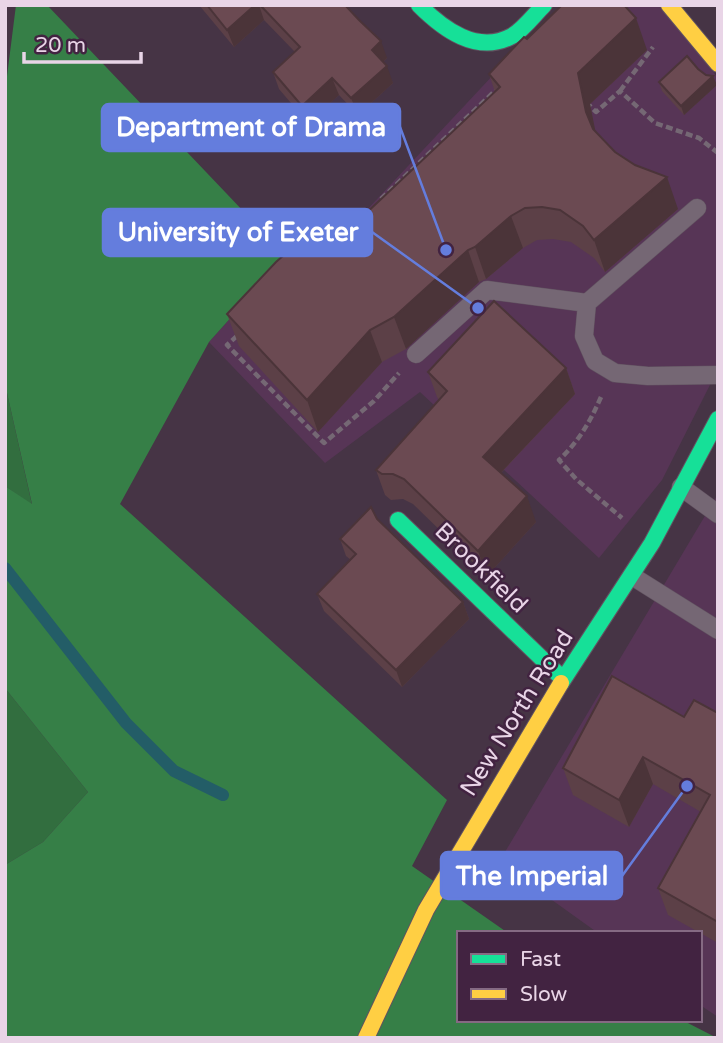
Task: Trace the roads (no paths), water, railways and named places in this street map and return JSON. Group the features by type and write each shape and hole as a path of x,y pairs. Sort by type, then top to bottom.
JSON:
{"main road":[{"path":"418,5 435,22 454,35 488,44 513,35 544,5"},
{"path":"669,5 718,64"},
{"name":"New North Road","path":"366,1038 426,910 563,679 652,543 718,419"},
{"name":"Brookfield","path":"398,520 563,679"}],"lane":[{"path":"697,208 587,303 584,336 595,361 615,373 649,376 718,375"},
{"path":"416,354 487,290 587,303"},
{"path":"681,488 718,514"},
{"path":"632,576 718,630"}],"waterway":[{"path":"5,568 126,723 174,771 223,795"}],"place":[{"name":"Department of Drama","path":"446,250"},
{"name":"University of Exeter","path":"478,308"},
{"name":"The Imperial","path":"687,786"}]}
